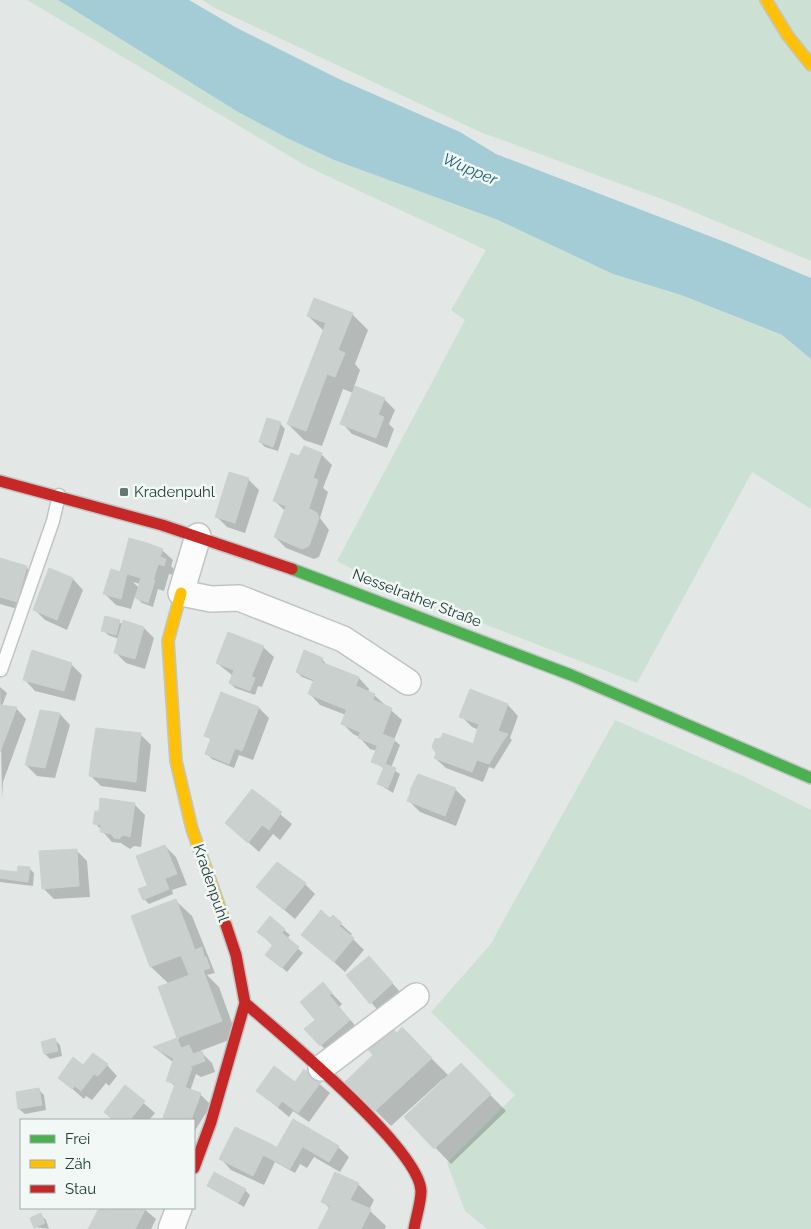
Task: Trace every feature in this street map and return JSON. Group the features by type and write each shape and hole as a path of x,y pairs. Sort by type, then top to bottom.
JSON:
{"street":[{"path":"766,0 788,36 811,65"},
{"name":"Nesselrather Straße","path":"0,481 59,495 198,536 312,574 533,659 716,735 811,778"},
{"name":"Kradenpuhl","path":"195,1165 211,1122 245,1003 236,955 192,829 176,762 168,641 198,536"},
{"path":"181,593 211,599 240,598 343,639 408,682"},
{"path":"321,1068 416,996"},
{"path":"245,1003 321,1068 404,1154 421,1190 414,1229"},
{"path":"171,1229 179,1209"}],"lane":[{"path":"1,670 53,521 59,495"}],"green space":[{"path":"27,0 58,0 238,112 334,160 498,220 613,274 681,295 782,335 811,359 811,509 752,472 637,683 385,586 337,561 465,320 451,310 486,250 308,167"},
{"path":"202,0 811,0 811,261 675,204 480,132 215,8"},
{"path":"615,720 745,777 811,810 811,1229 487,1229 465,1211 447,1163 515,1095 431,1012 490,945"}],"water":[{"name":"Wupper","path":"58,0 189,0 237,28 339,79 460,132 496,154 730,244 811,278 811,359 782,335 681,295 613,274 498,220 334,160 287,138 238,112"}],"building":[{"path":"314,298 353,313 338,350 345,353 335,377 327,374 306,431 287,424 326,323 307,316"},
{"path":"355,386 385,398 378,415 384,417 376,438 340,424"},
{"path":"267,418 281,422 273,447 259,442"},
{"path":"304,446 322,453 313,478 318,480 307,514 273,501 291,453 299,456"},
{"path":"229,472 249,478 235,523 215,517"},
{"path":"286,506 307,514 310,509 317,513 319,518 309,546 302,549 274,537"},
{"path":"129,538 147,543 138,577 127,574 121,599 103,594 111,569 120,572"},
{"path":"147,543 163,549 160,557 166,559 164,566 158,564 153,581 138,577"},
{"path":"0,558 27,566 17,602 0,597"},
{"path":"49,568 73,578 57,620 33,610"},
{"path":"141,578 155,580 148,603 135,598"},
{"path":"105,616 120,620 116,635 101,631"},
{"path":"123,620 144,627 135,659 114,653"},
{"path":"228,632 264,646 251,677 216,663"},
{"path":"32,650 72,663 64,691 23,680"},
{"path":"304,650 323,658 314,680 296,672"},
{"path":"321,662 359,677 347,710 308,694"},
{"path":"234,670 255,678 250,691 229,683"},
{"path":"356,686 375,694 360,732 341,724"},
{"path":"470,689 508,704 498,731 459,717"},
{"path":"221,692 259,707 242,751 204,736"},
{"path":"373,700 392,708 378,746 358,738"},
{"path":"0,705 17,707 0,752"},
{"path":"40,710 60,713 45,768 25,765"},
{"path":"479,724 508,734 501,744 476,734"},
{"path":"96,728 141,733 138,757 92,752"},
{"path":"443,733 482,747 472,772 434,758 436,753 432,747 435,739 441,738"},
{"path":"382,734 395,739 384,767 371,762"},
{"path":"476,734 501,744 489,764 477,760 482,747 473,744"},
{"path":"211,738 235,748 229,764 205,754"},
{"path":"92,752 138,757 136,782 89,776"},
{"path":"385,764 396,768 388,788 377,784"},
{"path":"418,774 456,788 445,816 407,801"},
{"path":"252,789 282,812 269,830 262,825 248,843 225,823"},
{"path":"100,798 135,803 130,837 123,835 119,839 114,838 111,834 100,832 101,825 93,824 95,811 99,811"},
{"path":"165,845 177,874 147,885 136,856"},
{"path":"77,849 79,886 42,889 39,851"},
{"path":"277,862 306,883 284,910 256,887"},
{"path":"18,866 30,867 28,882 0,878 0,870 17,872"},
{"path":"165,879 169,889 143,900 138,889"},
{"path":"176,899 195,950 150,967 131,916"},
{"path":"321,910 330,918 333,915 342,923 339,926 354,938 334,962 301,935"},
{"path":"270,916 278,923 265,938 257,932"},
{"path":"278,923 285,929 272,945 265,938"},
{"path":"282,933 299,947 282,968 265,955"},
{"path":"202,947 204,957 206,957 185,965 181,956"},
{"path":"369,956 393,983 370,1004 346,975"},
{"path":"206,957 210,968 189,975 185,965"},
{"path":"203,970 222,1021 177,1038 158,987"},
{"path":"323,982 332,993 329,995 350,1020 320,1046 304,1029 315,1020 300,1002"},
{"path":"390,1025 397,1033 402,1027 432,1058 375,1111 345,1082 373,1055 366,1047"},
{"path":"55,1038 58,1051 44,1054 41,1042"},
{"path":"177,1038 181,1048 189,1045 193,1054 202,1051 205,1061 189,1067 153,1047"},
{"path":"93,1053 108,1064 98,1076 94,1074 81,1091 75,1086 72,1089 58,1078 73,1057 83,1065"},
{"path":"174,1058 192,1068 185,1087 166,1081"},
{"path":"461,1063 491,1094 434,1149 404,1117"},
{"path":"274,1066 295,1082 304,1069 321,1082 298,1113 282,1101 278,1107 256,1091"},
{"path":"175,1084 201,1093 191,1119 163,1118"},
{"path":"125,1085 145,1101 131,1119 112,1119 104,1112"},
{"path":"39,1088 42,1105 18,1109 16,1092"},
{"path":"293,1119 312,1130 296,1158 277,1147"},
{"path":"235,1127 269,1143 253,1176 219,1159"},
{"path":"312,1130 339,1146 329,1162 303,1147"},
{"path":"269,1143 296,1158 290,1169 263,1155"},
{"path":"214,1172 246,1189 238,1203 207,1186"},
{"path":"335,1172 359,1183 350,1200 371,1209 361,1229 318,1229 330,1206 321,1202"},
{"path":"100,1209 145,1209 135,1229"},
{"path":"98,1210 135,1229 88,1229"},
{"path":"41,1213 45,1223 34,1228 30,1218"}],"traffic: fast":[{"path":"292,569 571,675 811,778"}],"traffic: slow":[{"path":"766,0 788,36 811,65"},
{"path":"181,593 168,641 176,761 192,829 226,925"}],"traffic: jam":[{"path":"0,481 162,525 292,569"},
{"path":"195,1165 211,1122 245,1003 236,955 226,925"},
{"path":"245,1003 346,1093 398,1148 415,1172 421,1191 414,1229"}],"place":[{"name":"Kradenpuhl","path":"124,492"}]}
